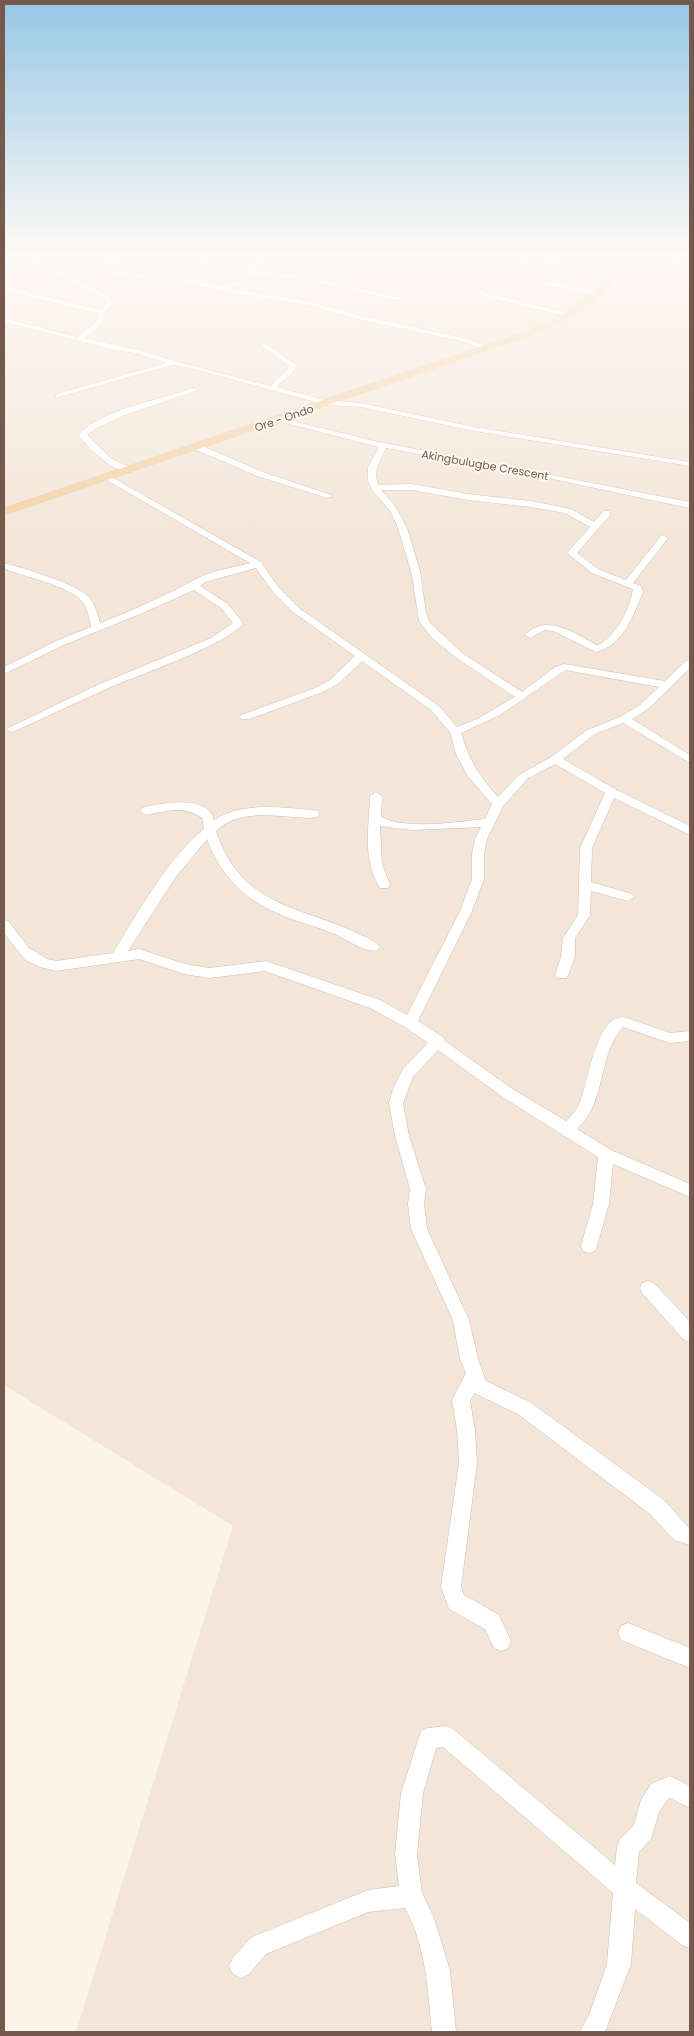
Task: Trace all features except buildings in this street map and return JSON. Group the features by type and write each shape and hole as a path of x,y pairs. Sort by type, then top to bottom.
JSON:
{"main road":[{"name":"Ore - Ondo","path":"4,512 481,352"}],"street":[{"path":"139,352 327,403 361,405 474,429 690,464"},
{"path":"274,352 293,365 291,372 276,382 274,388 277,389"},
{"path":"59,396 176,363"},
{"path":"129,470 109,461 82,435 94,425 114,415 194,390"},
{"name":"Akingbulugbe Crescent","path":"280,419 331,434 383,446 589,484 632,496 690,505"},
{"path":"383,446 375,460 372,482 374,488 395,512 400,523 412,558 419,593 420,610 424,623 437,638 521,696"},
{"path":"197,447 260,474 330,496"},
{"path":"108,477 258,564 276,590 296,610 435,708 454,731 462,754 473,775 498,804"},
{"path":"374,488 426,488 468,497 531,504 568,511 595,526"},
{"path":"530,635 549,627 590,648 601,648 612,640 620,629 638,592 638,588 595,571 572,553 607,513"},
{"path":"628,584 664,538"},
{"path":"4,671 62,642 142,610 194,586 202,580 258,564"},
{"path":"4,566 70,588 74,594 84,598 93,613 96,628"},
{"path":"11,729 99,688 215,640 234,628 238,623 232,613 208,594 194,586"},
{"path":"244,717 312,693 334,682 361,656"},
{"path":"410,1023 466,911 478,879 480,870 478,854 487,823 498,804 523,777 555,758 591,732 624,719 644,707 690,663"},
{"path":"454,731 477,723 501,710 559,668 564,667 667,685"},
{"path":"624,719 690,760"},
{"path":"555,758 611,792 690,831"},
{"path":"562,975 568,957 569,938 584,915 586,848 611,792"},
{"path":"376,796 373,850 377,874 384,885"},
{"path":"146,811 181,804 194,807 208,816 209,831 216,852 254,895 277,909 340,931 374,947"},
{"path":"118,956 180,863 215,824 237,814 313,814"},
{"path":"376,819 389,824 431,827 487,823"},
{"path":"585,884 628,897"},
{"path":"4,925 21,949 32,959 42,964 56,966 139,954 184,969 209,973 266,966 375,1004 438,1041 509,1094 606,1154 690,1191"},
{"path":"567,1130 577,1122 582,1114 594,1085 602,1050 608,1034 620,1021 636,1024 648,1031 668,1038 678,1039 690,1036"},
{"path":"438,1041 408,1073 396,1103 402,1136 418,1189 416,1204 419,1229 461,1320 474,1374 480,1387 524,1408 657,1507 681,1533 690,1536"},
{"path":"589,1246 601,1204 606,1154"},
{"path":"648,1288 690,1334"},
{"path":"474,1374 461,1400 466,1430 468,1463 452,1587 456,1602 492,1622 501,1641"},
{"path":"628,1633 690,1658"},
{"path":"444,2032 438,1971 423,1918 411,1896 406,1855 412,1793 428,1738 446,1736 626,1889 690,1937"},
{"path":"592,2032 598,2022 619,1964 628,1847 643,1831 649,1808 659,1792 670,1788 690,1797"},
{"path":"240,1966 258,1946 368,1901 411,1896"}],"shaded area":[{"path":"4,352 690,352 690,2032 76,2032 233,1526 4,1385"}]}
